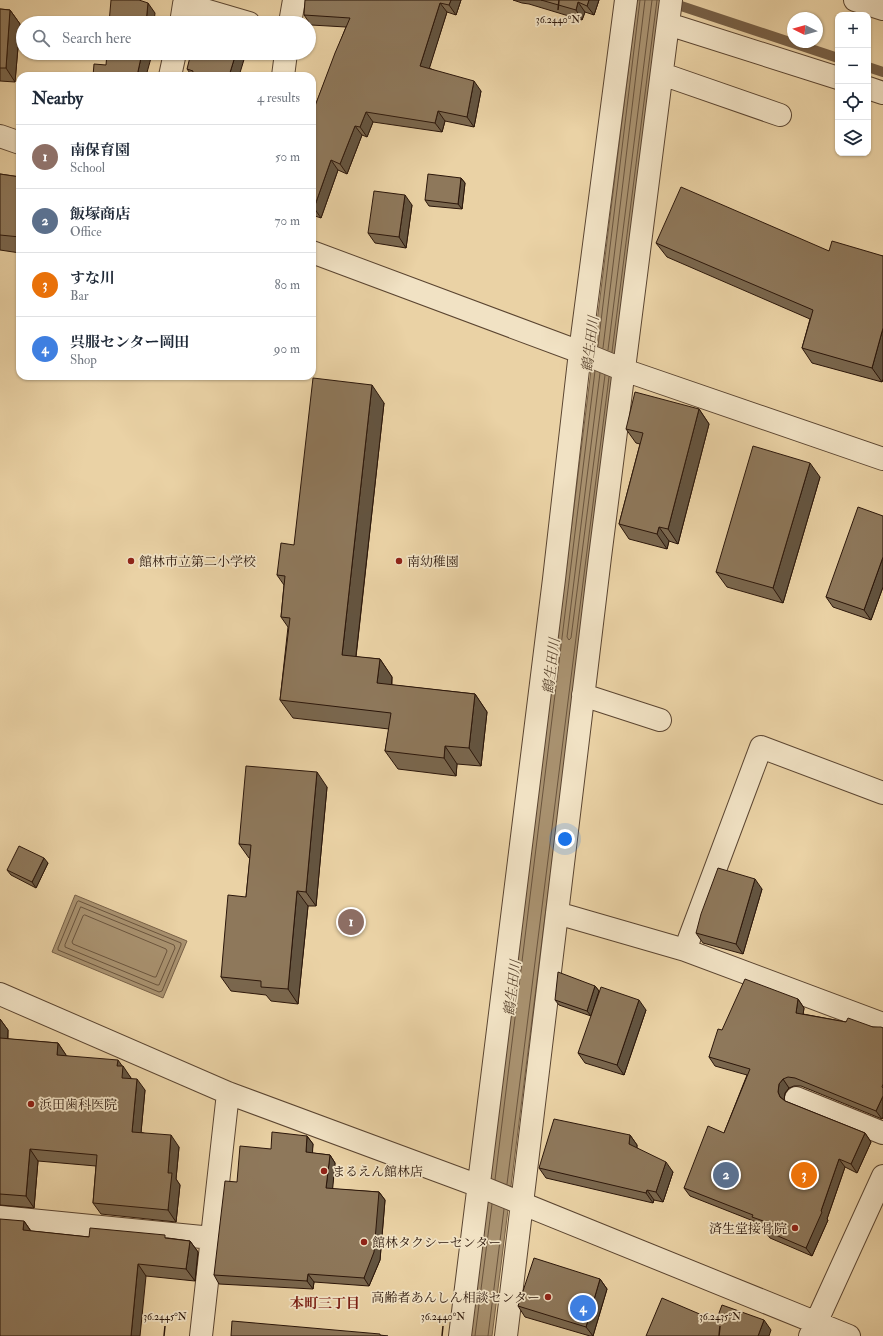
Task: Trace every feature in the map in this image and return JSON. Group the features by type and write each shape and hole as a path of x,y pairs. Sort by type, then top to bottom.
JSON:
{"street":[{"path":"291,16 294,0"},
{"path":"460,1336 482,1188 554,579 584,354 626,0"},
{"path":"506,1336 520,1203 557,913 620,369 662,74 671,0"},
{"path":"855,0 883,9"},
{"path":"181,16 184,4 224,16"},
{"path":"668,24 835,77"},
{"path":"171,72 173,60"},
{"path":"284,72 285,60"},
{"path":"662,74 780,115"},
{"path":"871,89 883,93"},
{"path":"0,136 16,142"},
{"path":"316,254 584,354 620,369 883,458"},
{"path":"583,695 660,720"},
{"path":"685,950 761,747 883,793"},
{"path":"557,913 685,950 883,1024"},
{"path":"0,994 228,1093 520,1203 813,1330 849,1336"},
{"path":"201,1336 228,1093"},
{"path":"796,1098 883,1133"},
{"path":"813,1330 883,1176"},
{"path":"0,1217 212,1238"}],"water":[{"path":"637,0 661,0 492,1336 471,1336"},
{"path":"75,895 187,941 163,998 52,952"}],"building":[{"path":"111,0 139,0 148,3 147,16 110,16"},
{"path":"305,0 451,0 449,5 440,3 420,66 474,81 467,117 438,111 435,123 366,112 360,127 355,126 340,164 331,160 316,202 316,103 350,18 304,15"},
{"path":"541,0 589,0 587,6 578,2 576,10"},
{"path":"0,9 10,10 6,68 0,68"},
{"path":"106,60 140,60 138,72 93,72 94,64 106,65"},
{"path":"189,60 234,60 230,72 193,72 187,69"},
{"path":"0,174 16,176 16,237 0,235"},
{"path":"428,174 461,178 458,204 425,200"},
{"path":"681,187 829,251 832,241 883,256 883,328 872,368 802,348 813,310 656,243"},
{"path":"374,191 405,195 399,237 368,233"},
{"path":"316,378 372,385 342,655 380,659 377,683 475,694 469,748 445,746 444,758 385,751 391,713 280,700 290,618 281,617 285,576 277,575 281,543 294,545 313,380 316,380"},
{"path":"635,392 699,409 668,529 659,527 657,534 619,524 643,433 626,429"},
{"path":"753,446 810,463 773,588 716,572"},
{"path":"858,507 883,516 883,557 864,610 826,597"},
{"path":"246,766 317,772 306,892 297,891 288,989 261,987 261,981 221,977 228,895 246,897 251,845 239,844"},
{"path":"19,846 44,858 32,882 7,870"},
{"path":"718,868 755,879 736,944 696,933 701,914"},
{"path":"558,972 595,986 587,1011 555,1000"},
{"path":"745,979 798,999 796,1013 846,1022 848,1018 873,1027 883,1028 883,1096 876,1111 795,1078 788,1077 783,1079 779,1084 778,1092 780,1097 785,1101 865,1133 851,1164 839,1159 821,1211 822,1212 806,1248 764,1230 766,1222 752,1217 753,1215 684,1188 708,1126 724,1133 750,1069 709,1057 718,1029 722,1030"},
{"path":"601,987 639,1000 617,1065 578,1053"},
{"path":"0,1038 58,1043 57,1055 118,1060 117,1066 123,1066 122,1078 137,1079 132,1132 171,1135 168,1173 172,1173 168,1210 93,1203 97,1155 30,1149 26,1196 0,1194"},
{"path":"554,1119 630,1135 629,1144 666,1162 656,1192 647,1190 646,1193 539,1168"},
{"path":"272,1132 307,1136 306,1152 330,1155 326,1188 379,1192 374,1252 364,1278 308,1274 307,1281 214,1275 225,1181 237,1182 240,1146 271,1149"},
{"path":"0,1219 24,1221 23,1230 89,1237 90,1228 165,1235 165,1238 190,1241 186,1269 138,1264 131,1336 0,1336"},
{"path":"534,1258 600,1279 586,1327 518,1306"},
{"path":"662,1298 716,1321 722,1305 764,1320 758,1336 646,1336"},
{"path":"232,1321 380,1334 388,1336 231,1336"}],"waterway":[{"path":"669,2 835,57"},
{"path":"871,68 883,72"}],"place":[{"name":"館林市立第二小学校","path":"131,561"},
{"name":"南幼稚園","path":"399,561"},
{"name":"南保育園","path":"351,922"},
{"name":"浜田歯科医院","path":"31,1104"},
{"name":"まるえん館林店","path":"324,1171"},
{"name":"飯塚商店","path":"726,1175"},
{"name":"すな川","path":"804,1175"},
{"name":"済生堂接骨院","path":"795,1228"},
{"name":"館林タクシーセンター","path":"364,1242"},
{"name":"高齢者あんしん相談センター","path":"548,1297"},
{"name":"呉服センター岡田","path":"583,1308"}],"district":[{"name":"本町三丁目","path":"325,1303"}],"water label":[{"name":"鶴生田川","path":"590,344"},
{"name":"鶴生田川","path":"551,666"},
{"name":"鶴生田川","path":"512,988"}]}
